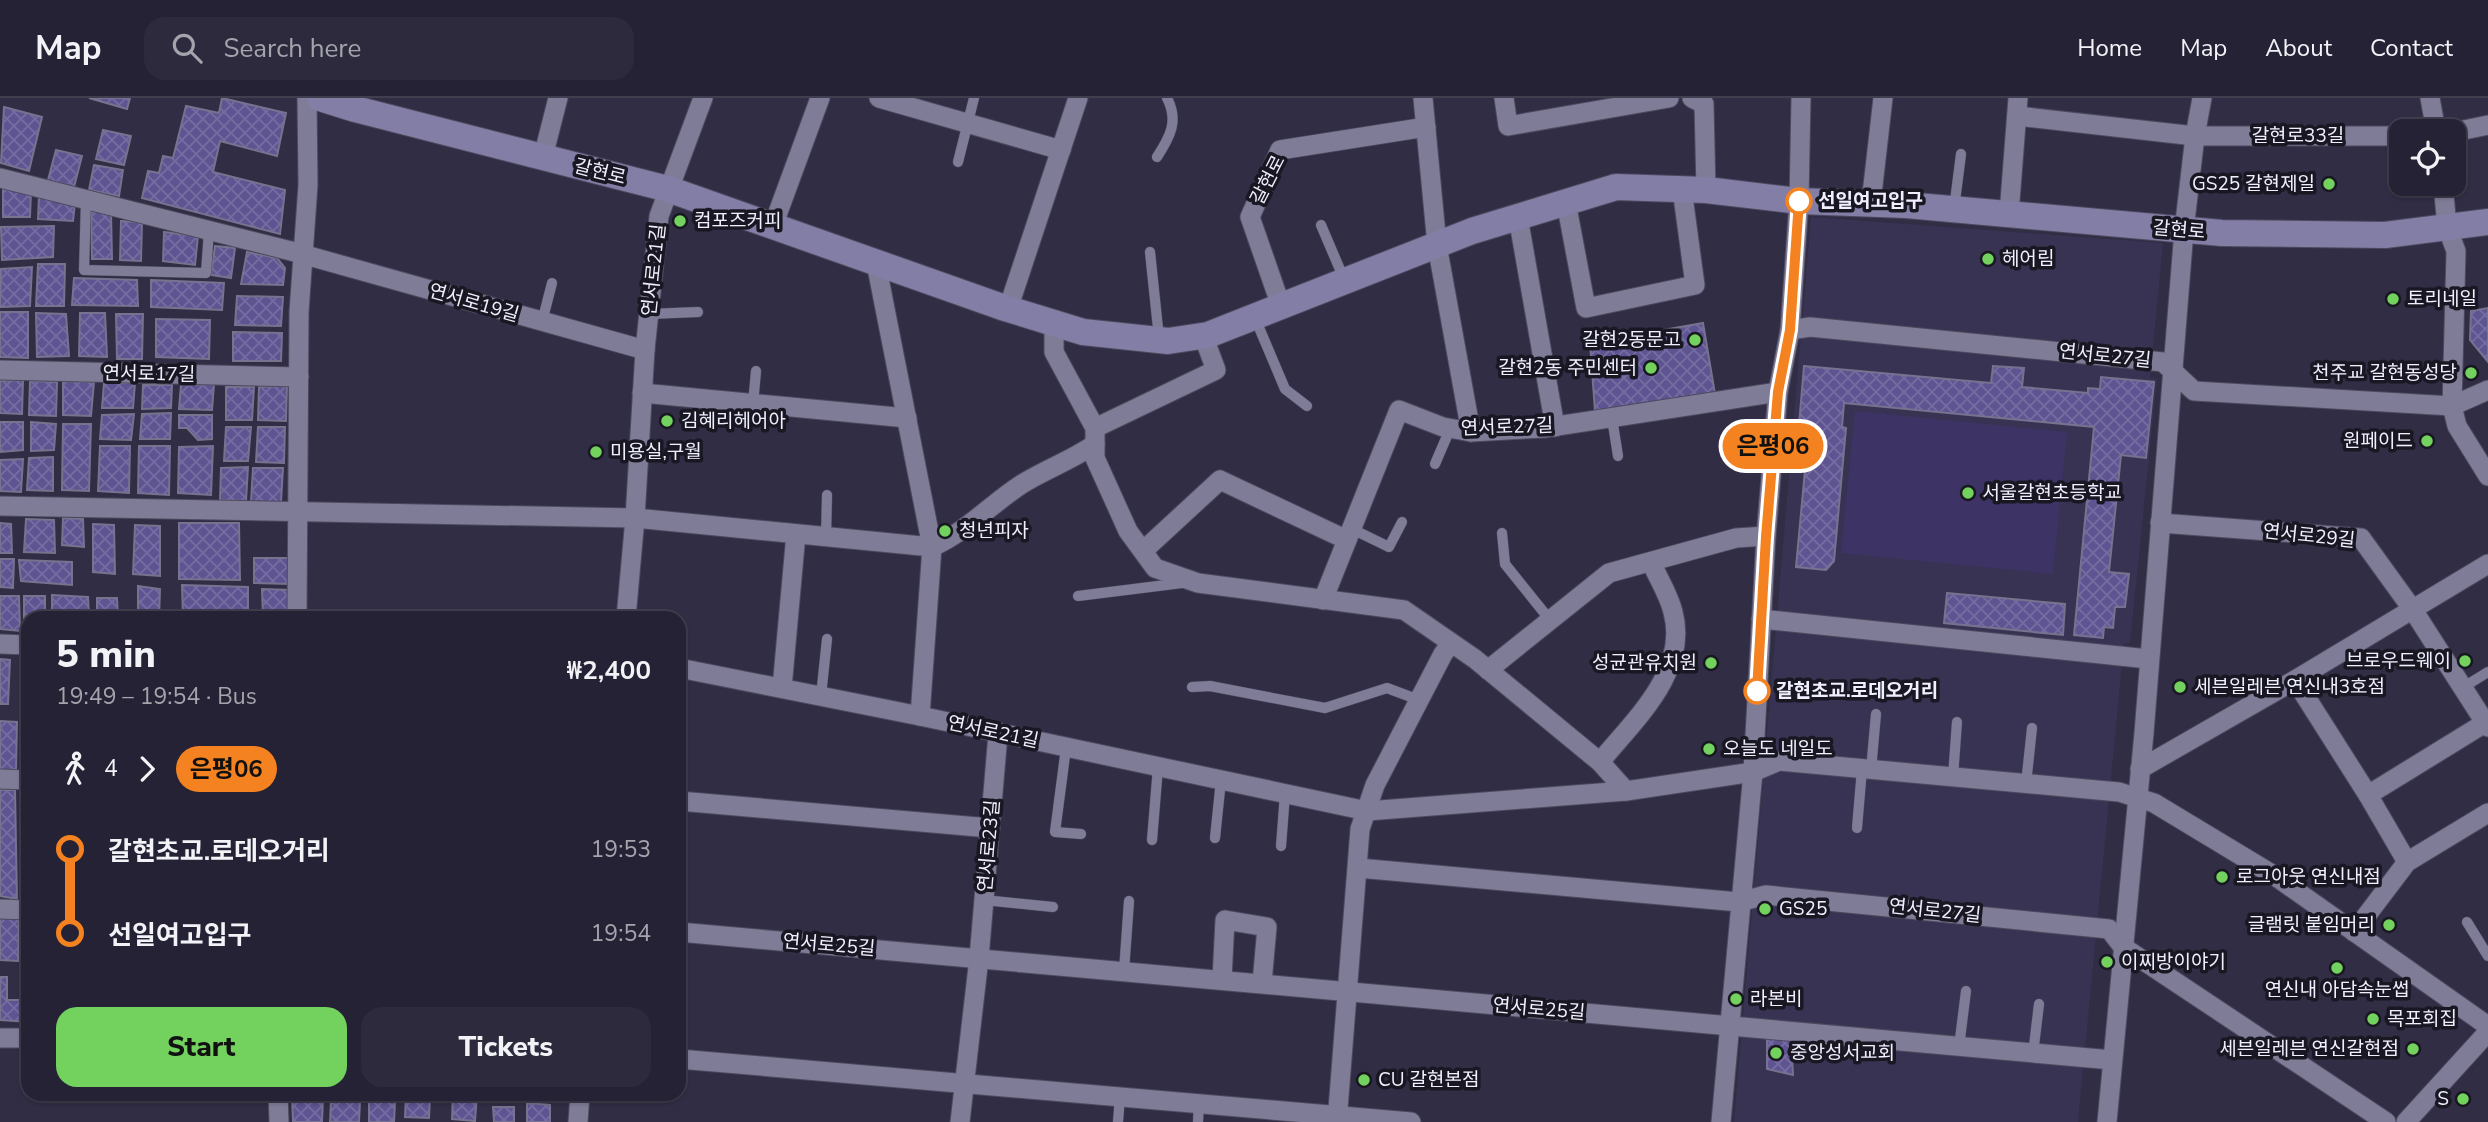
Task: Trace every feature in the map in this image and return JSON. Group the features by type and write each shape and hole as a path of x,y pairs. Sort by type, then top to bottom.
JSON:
{"main road":[{"name":"갈현로","path":"320,98 668,189 1008,309 1083,332 1159,340 1203,335 1437,245 1616,187 1694,189 1799,201 1954,209 2222,233 2385,234 2488,222"}],"street":[{"path":"297,611 299,312 308,186 307,98"},
{"path":"542,157 558,98"},
{"name":"연서로21길","path":"627,611 645,350 659,216 704,98"},
{"path":"772,226 820,98"},
{"path":"879,98 1061,150"},
{"path":"1008,309 1078,98"},
{"path":"1423,98 1437,245 1471,432"},
{"path":"1504,98 1508,126 1669,98"},
{"path":"1566,202 1586,308 1695,285 1694,189 1704,104 1692,98"},
{"path":"1721,1122 1739,902 1753,772 1766,537 1778,392 1790,330 1799,201 1801,98"},
{"path":"1871,203 1883,98"},
{"path":"2107,1122 2150,659 2184,230 2202,98"},
{"path":"2430,98 2434,119"},
{"path":"2009,214 2018,107"},
{"name":"갈현로33길","path":"2018,107 2195,135 2389,136"},
{"path":"2466,130 2488,125"},
{"name":"갈현로","path":"1281,306 1250,217 1280,150 1426,127"},
{"path":"0,178 303,255"},
{"path":"2444,196 2447,227 2456,251 2452,406 2457,426 2488,476"},
{"path":"1518,217 1555,427"},
{"name":"연서로19길","path":"303,255 645,350"},
{"path":"876,262 932,547"},
{"path":"1054,323 1054,352 1095,436 1096,458 1128,531 1155,568 1198,583 1404,610 1488,670 1600,762 1626,791"},
{"name":"연서로27길","path":"1790,330 1810,327 2163,362 2194,391 2452,406"},
{"path":"0,506 635,518 932,547 951,539 1023,484 1077,457 1095,436 1216,370 1203,335"},
{"name":"연서로17길","path":"0,370 299,377"},
{"path":"2452,406 2488,390"},
{"name":"연서로27길","path":"1323,600 1399,410 1450,429 1471,432 1555,427 1778,392"},
{"path":"642,393 907,418"},
{"path":"1143,551 1220,480 1350,534"},
{"name":"연서로29길","path":"2160,523 2361,538 2413,610 2487,725"},
{"path":"782,688 796,534"},
{"path":"1488,670 1609,573 1736,538 1766,537"},
{"name":"연서로21길","path":"932,547 920,716 1367,811"},
{"path":"1600,762 1661,687 1677,649 1673,612 1651,562"},
{"path":"2140,769 2488,564"},
{"path":"1761,619 2150,659"},
{"path":"1337,1119 1360,829 1375,785 1451,643"},
{"path":"0,644 21,645"},
{"path":"686,669 920,716"},
{"path":"2295,680 2407,862"},
{"path":"2368,795 2487,725"},
{"name":"연서로23길","path":"960,1122 979,958 998,734"},
{"path":"1367,811 1626,791 1753,772 1779,761 2119,792 2154,803 2275,876 2488,1026"},
{"path":"0,779 21,780"},
{"path":"686,803 990,828"},
{"path":"2354,932 2407,862 2488,813"},
{"name":"연서로27길","path":"1358,868 1739,902 1766,895 2109,929 2123,947"},
{"path":"0,909 21,910"},
{"path":"1222,979 1225,920 1267,927 1262,983"},
{"name":"연서로25길","path":"686,933 979,958"},
{"path":"2123,947 2386,1122"},
{"path":"979,958 1124,971"},
{"name":"연서로25길","path":"1124,971 1729,1027"},
{"path":"1729,1027 2112,1060"},
{"path":"2406,1122 2488,1032"},
{"path":"0,1038 21,1038"},
{"path":"686,1060 1163,1100 1198,1113 1411,1122"},
{"path":"278,1101 279,1122"},
{"path":"578,1122 580,1101"}],"lane":[{"path":"958,162 974,98"},
{"path":"1157,157 1171,135 1174,111 1167,98"},
{"path":"1954,209 1961,154"},
{"path":"86,199 84,271 206,273 209,230"},
{"path":"1321,225 1344,281"},
{"path":"1150,252 1159,340"},
{"path":"542,321 552,283"},
{"path":"649,314 698,312"},
{"path":"1254,317 1285,389 1307,406"},
{"path":"753,404 756,371"},
{"path":"1612,418 1618,456"},
{"path":"1435,464 1450,429"},
{"path":"827,495 827,537"},
{"path":"1350,534 1389,547 1402,522"},
{"path":"1502,533 1505,564 1550,621"},
{"path":"1078,596 1169,584 1198,583"},
{"path":"821,696 827,639"},
{"path":"2462,688 2488,672"},
{"path":"1192,687 1210,685 1325,708 1387,688 1419,700"},
{"path":"1857,828 1876,714"},
{"path":"1953,777 1957,722"},
{"path":"2026,784 2032,728"},
{"path":"1066,748 1055,832 1081,834"},
{"path":"1152,840 1158,767"},
{"path":"1215,838 1221,780"},
{"path":"1281,846 1284,794"},
{"path":"984,900 1053,907"},
{"path":"1124,971 1129,901"},
{"path":"2467,922 2488,956"},
{"path":"1959,1047 1966,991"},
{"path":"2033,1054 2039,1004"},
{"path":"1118,1122 1120,1096"}],"shaded area":[{"path":"1811,217 2163,243 2150,378 2157,379 2130,643 2124,643 2078,1122 1734,1122"},
{"path":"1855,411 2067,432 2053,574 1841,553"}],"building":[{"path":"89,98 130,98 127,109"},
{"path":"222,98 286,113 277,156 220,141 213,172 285,190 280,234 142,198 148,171 159,173 163,156 173,158 186,106 219,113"},
{"path":"4,107 42,117 29,171 1,163"},
{"path":"103,130 131,136 124,165 96,159"},
{"path":"56,150 82,156 74,187 48,180"},
{"path":"94,165 123,170 119,196 89,190"},
{"path":"3,189 31,191 30,217 3,217"},
{"path":"39,196 75,203 73,221 38,219"},
{"path":"91,212 111,212 112,259 92,259"},
{"path":"121,221 142,222 141,261 120,260"},
{"path":"54,226 53,257 2,260 1,227"},
{"path":"164,232 198,236 195,265 163,261"},
{"path":"215,246 235,248 231,278 211,275"},
{"path":"247,252 277,258 285,268 283,285 241,284"},
{"path":"38,264 65,264 64,306 36,306"},
{"path":"32,267 30,306 0,307 1,269"},
{"path":"74,278 137,280 138,306 72,305"},
{"path":"151,280 224,283 222,310 151,307"},
{"path":"237,296 283,297 281,326 235,325"},
{"path":"2488,308 2488,362 2470,340 2471,311"},
{"path":"0,312 28,312 28,358 0,357"},
{"path":"36,313 66,314 69,356 37,357"},
{"path":"80,313 105,313 107,357 79,356"},
{"path":"116,314 143,314 142,359 117,359"},
{"path":"156,319 210,320 209,359 156,357"},
{"name":"갈현2동 주민센터","path":"1703,323 1715,394 1595,411 1590,343"},
{"path":"233,332 282,333 281,361 233,361"},
{"path":"1804,366 1991,383 1993,366 2024,368 2022,387 2088,393 2088,388 2100,389 2101,377 2154,382 2146,458 2121,455 2109,572 2129,574 2125,607 2115,607 2113,628 2104,627 2103,638 2074,635 2094,427 1844,403 1842,427 1846,428 1834,561 1826,570 1796,567 1808,438 1798,437"},
{"path":"23,380 22,414 0,413 0,381"},
{"path":"30,381 57,382 56,416 29,415"},
{"path":"63,381 94,382 91,416 63,415"},
{"path":"104,383 135,383 133,408 102,408"},
{"path":"214,384 212,410 179,409 181,385"},
{"path":"143,385 172,385 171,408 142,409"},
{"path":"287,386 286,421 258,420 259,387"},
{"path":"226,387 254,387 252,420 226,420"},
{"path":"171,413 170,439 140,439 142,414"},
{"path":"134,414 131,440 100,439 102,415"},
{"path":"179,415 212,415 212,439 198,440 187,428 179,428"},
{"path":"0,422 23,422 23,450 0,452"},
{"path":"31,422 56,424 54,450 31,451"},
{"path":"63,424 91,424 89,491 62,490"},
{"path":"226,427 251,427 248,461 224,461"},
{"path":"258,427 285,427 284,463 256,462"},
{"path":"100,446 130,446 129,493 98,491"},
{"path":"139,446 170,446 169,495 138,493"},
{"path":"213,446 211,495 178,493 179,447"},
{"path":"53,457 53,491 27,490 29,458"},
{"path":"23,459 21,492 0,491 0,460"},
{"path":"248,467 246,501 220,500 221,468"},
{"path":"253,468 283,468 281,502 251,502"},
{"path":"63,518 83,519 84,547 62,545"},
{"path":"26,519 54,520 55,553 24,552"},
{"path":"0,523 11,524 12,553 0,553"},
{"path":"179,523 239,523 240,580 179,579"},
{"path":"93,524 114,525 115,574 93,572"},
{"path":"135,525 160,526 160,576 133,574"},
{"path":"254,558 290,558 289,584 254,583"},
{"path":"0,559 14,559 13,588 0,587"},
{"path":"19,560 72,562 72,585 21,581"},
{"path":"182,585 248,587 248,611 183,611"},
{"path":"138,586 160,589 159,611 138,611"},
{"path":"262,589 291,590 292,611 263,611"},
{"path":"1947,593 2065,604 2063,635 1944,623"},
{"path":"52,595 88,597 89,611 52,611"},
{"path":"0,596 19,596 20,631 0,629"},
{"path":"24,596 45,596 45,611 24,611"},
{"path":"97,598 117,598 118,611 97,611"},
{"path":"0,659 10,660 8,704 0,704"},
{"path":"0,721 17,722 16,772 0,770"},
{"path":"0,790 15,790 17,899 0,896"},
{"path":"0,918 19,918 18,961 0,960"},
{"path":"0,977 7,977 7,1000 21,1000 21,1022 0,1020"},
{"name":"중앙성서교회","path":"1767,1037 1791,1039 1793,1075 1767,1069"},
{"path":"292,1101 323,1101 322,1122 293,1122"},
{"path":"331,1101 360,1101 359,1122 330,1122"},
{"path":"369,1101 395,1102 394,1122 369,1122"},
{"path":"406,1101 430,1101 429,1118 405,1117"},
{"path":"453,1101 476,1101 475,1121 452,1119"},
{"path":"527,1103 550,1105 550,1122 527,1122"},
{"path":"493,1107 514,1107 514,1122 494,1122"}],"bus line":[{"name":"은평06","path":"1757,691 1778,392 1790,330 1799,201"}],"place":[{"name":"GS25 갈현제일","path":"2329,184"},
{"name":"선일여고입구","path":"1799,201"},
{"name":"컴포즈커피","path":"680,221"},
{"name":"헤어림","path":"1988,259"},
{"name":"토리네일","path":"2393,299"},
{"name":"갈현2동문고","path":"1695,340"},
{"name":"갈현2동 주민센터","path":"1651,368"},
{"name":"천주교 갈현동성당","path":"2471,373"},
{"name":"김혜리헤어아","path":"667,421"},
{"name":"원페이드","path":"2427,441"},
{"name":"미용실,구월","path":"596,452"},
{"name":"서울갈현초등학교","path":"1968,493"},
{"name":"청년피자","path":"945,531"},
{"name":"브로우드웨이","path":"2465,661"},
{"name":"성균관유치원","path":"1711,663"},
{"name":"세븐일레븐 연신내3호점","path":"2180,687"},
{"name":"갈현초교.로데오거리","path":"1757,691"},
{"name":"오늘도 네일도","path":"1709,749"},
{"name":"로그아웃 연신내점","path":"2222,877"},
{"name":"GS25","path":"1765,909"},
{"name":"글램릿 붙임머리","path":"2389,925"},
{"name":"이찌방이야기","path":"2107,962"},
{"name":"연신내 아담속눈썹","path":"2337,968"},
{"name":"라본비","path":"1736,999"},
{"name":"목포회집","path":"2373,1019"},
{"name":"세븐일레븐 연신갈현점","path":"2413,1049"},
{"name":"중앙성서교회","path":"1776,1053"},
{"name":"CU 갈현본점","path":"1364,1080"},
{"name":"S","path":"2463,1099"}]}
